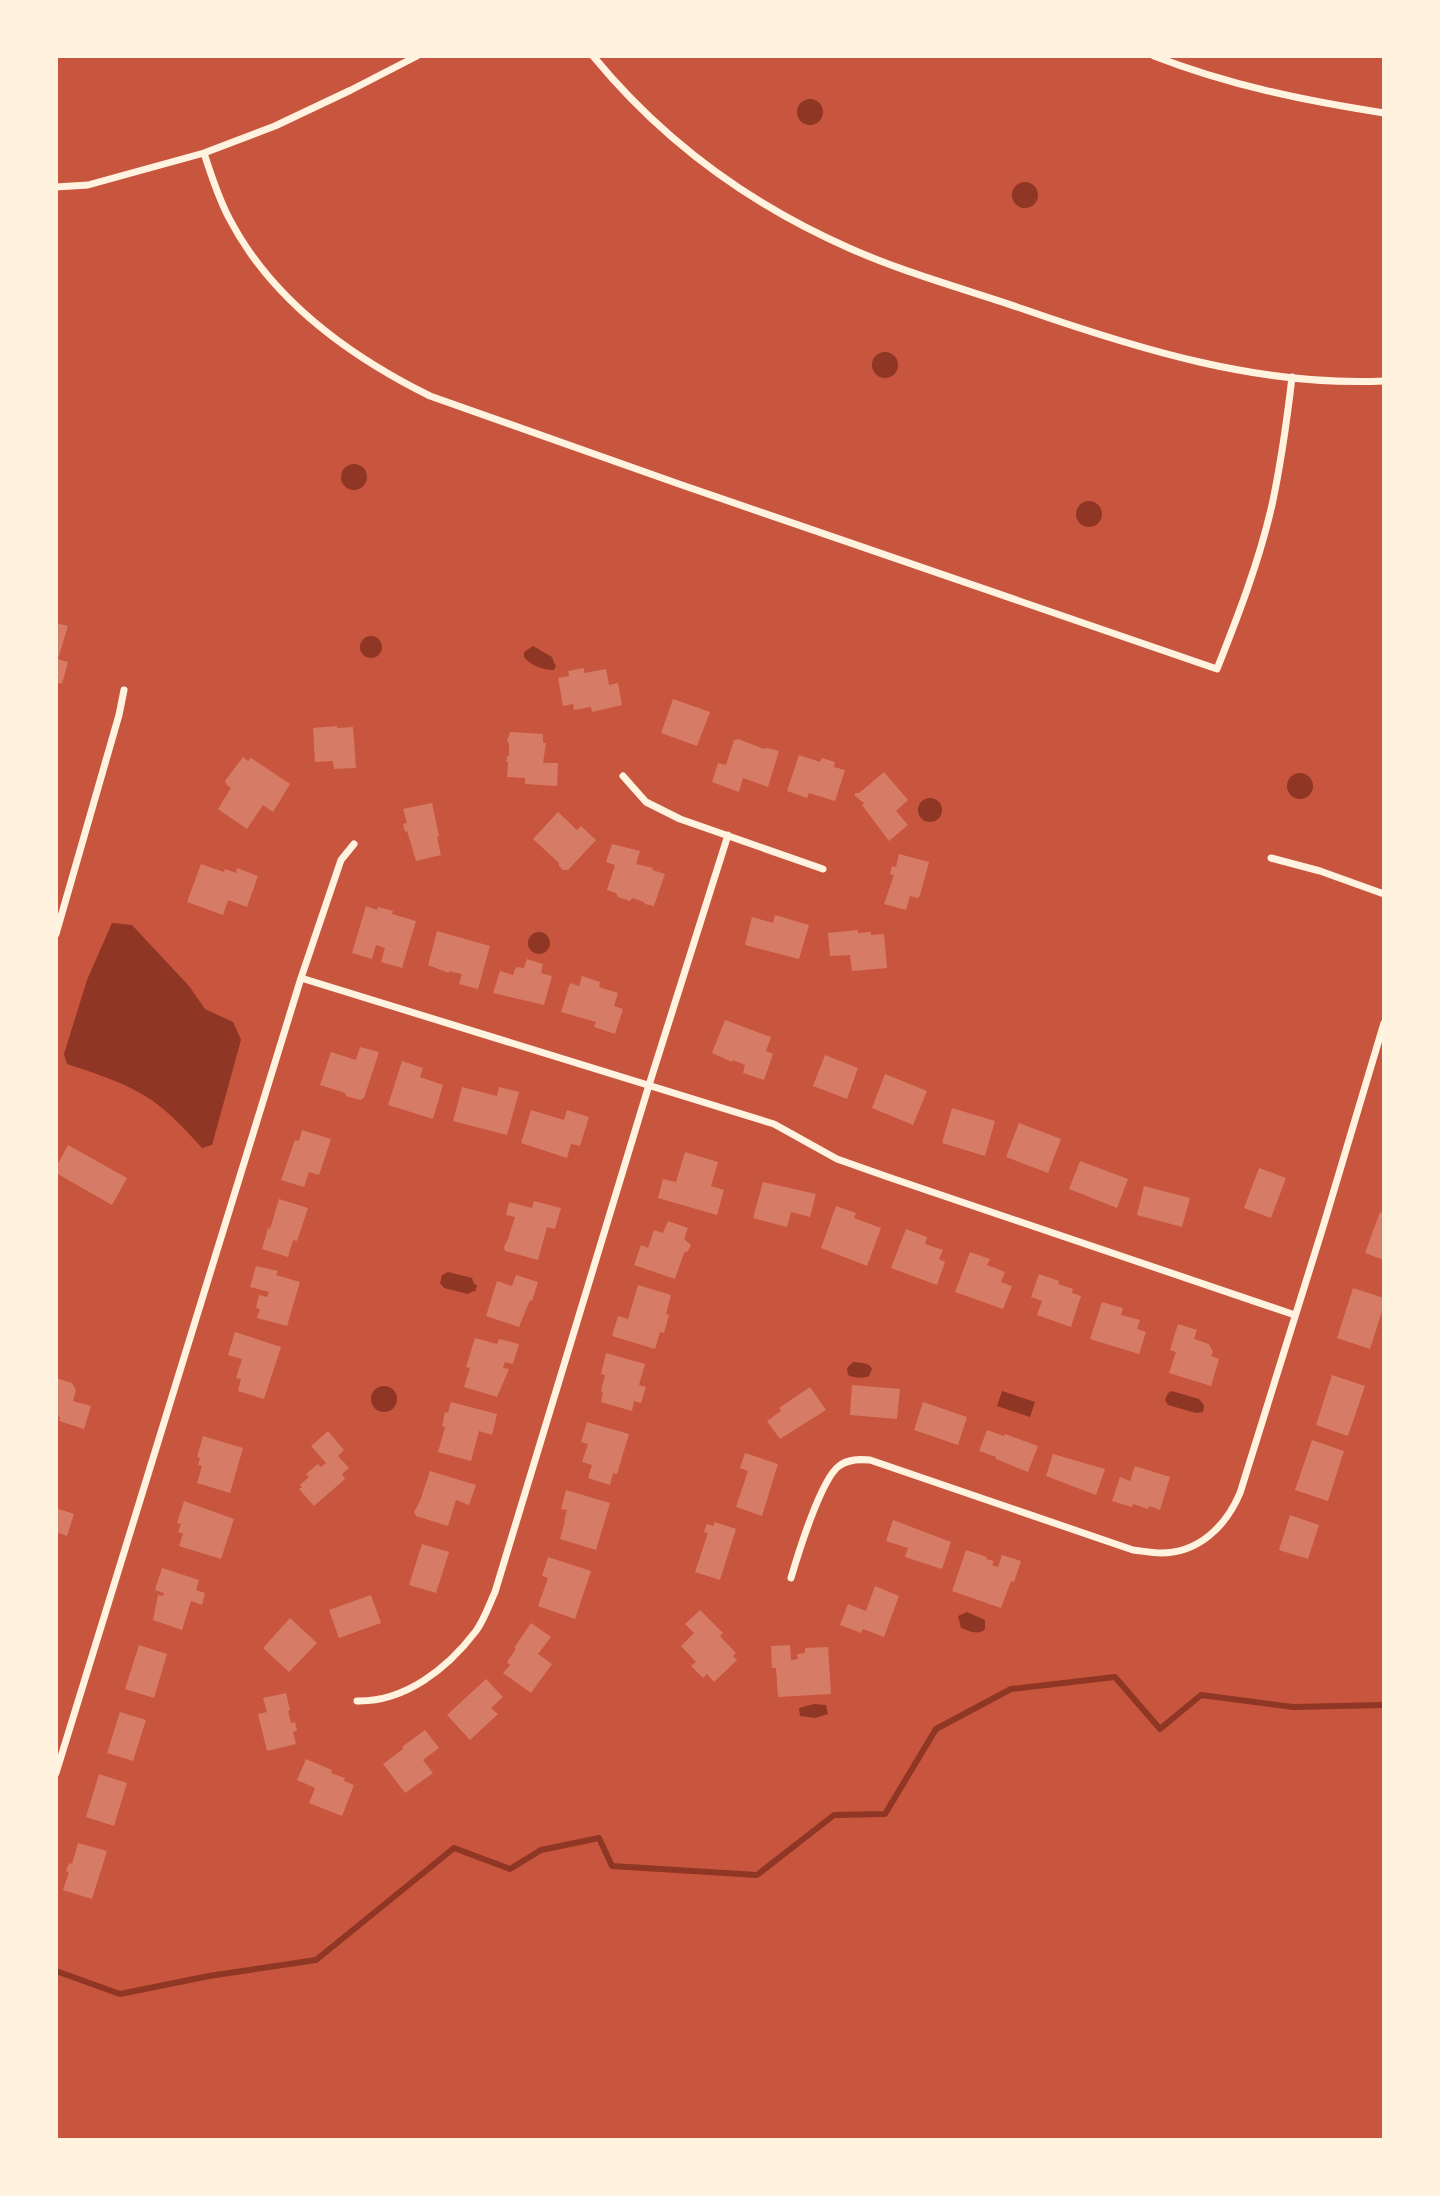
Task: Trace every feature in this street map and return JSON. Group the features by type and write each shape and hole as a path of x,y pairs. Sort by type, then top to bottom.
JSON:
{"street":[{"path":"56,187 88,185 204,153 275,126 418,56"},
{"path":"593,56 655,124 697,159 787,217 848,248 1123,342 1214,365 1345,383 1384,381"},
{"path":"1154,56 1232,82 1330,105 1384,113"},
{"path":"204,153 229,219 284,293 317,325 353,353 392,377 430,396 1217,669 1256,564 1271,506 1283,448 1292,377"},
{"path":"56,934 124,690"},
{"path":"623,776 646,802 680,819 823,869"},
{"path":"357,1701 372,1702 402,1694 427,1678 477,1630 495,1592 649,1084 728,835"},
{"path":"56,1773 301,978 341,860 354,844"},
{"path":"1271,858 1320,871 1384,894"},
{"path":"301,978 774,1125 837,1158 888,1178 1295,1315"},
{"path":"791,1578 830,1474 847,1462 858,1459 870,1460 1133,1550 1162,1553 1186,1549 1219,1528 1232,1513 1240,1493 1384,1023"}],"shaded area":[{"path":"810,99 819,103 823,112 819,121 810,125 801,121 797,112 801,103"},
{"path":"1025,182 1034,186 1038,195 1034,204 1025,208 1016,204 1012,195 1016,186"},
{"path":"885,352 894,356 898,365 894,374 885,378 876,374 872,365 876,356"},
{"path":"354,464 363,468 367,477 363,486 354,490 345,486 341,477 345,468"},
{"path":"1089,501 1098,505 1102,514 1098,523 1089,527 1080,523 1076,514 1080,505"},
{"path":"371,636 379,639 382,647 379,655 371,658 363,655 360,647 363,639"},
{"path":"533,646 552,657 556,665 554,670 538,667 524,657 524,652"},
{"path":"1300,773 1309,777 1313,786 1309,795 1300,799 1291,795 1287,786 1291,777"},
{"path":"930,798 939,801 942,810 939,819 930,822 921,819 918,810 921,801"},
{"path":"112,923 132,925 189,986 205,1009 233,1022 241,1040 212,1145 202,1148 181,1125 149,1098 113,1080 67,1064 64,1054 87,980"},
{"path":"539,932 547,935 550,943 547,951 539,954 531,951 528,943 531,935"},
{"path":"448,1272 472,1278 477,1285 475,1292 468,1294 444,1288 440,1283 442,1275"},
{"path":"853,1362 869,1365 872,1369 869,1376 858,1378 848,1375 847,1368"},
{"path":"384,1386 393,1390 397,1399 393,1408 384,1412 375,1408 371,1399 375,1390"},
{"path":"1002,1391 1035,1402 1030,1417 997,1406"},
{"path":"1172,1391 1199,1399 1204,1405 1203,1412 1196,1413 1168,1405 1165,1400"},
{"path":"967,1612 985,1620 985,1629 976,1633 961,1628 958,1616"},
{"path":"814,1704 826,1705 828,1714 815,1718 800,1716 799,1708"}],"building":[{"path":"56,623 68,626 58,659 68,662 62,684 56,682"},
{"path":"584,668 584,673 606,669 609,685 618,683 622,705 592,712 591,707 574,710 573,704 563,706 558,678 569,676 568,671"},
{"path":"673,699 710,712 697,746 661,733"},
{"path":"353,727 356,768 334,769 333,761 315,762 313,728"},
{"path":"510,732 543,734 543,743 546,743 543,763 558,763 557,786 525,784 525,778 507,777 507,741"},
{"path":"738,739 764,749 779,751 768,787 743,778 739,792 712,782 718,763 726,765 734,740"},
{"path":"799,755 820,762 822,758 835,762 834,767 845,770 835,801 809,793 807,798 787,791"},
{"path":"243,757 248,761 251,758 290,784 273,812 263,805 247,829 218,809 231,788 225,781"},
{"path":"884,772 908,800 896,811 908,825 889,841 862,805 864,803 855,796 855,793 859,793"},
{"path":"432,803 441,855 416,861 403,824 407,823 403,809"},
{"path":"558,812 577,830 581,826 596,840 568,870 563,870 533,839"},
{"path":"612,844 640,851 636,864 665,874 654,906 632,898 630,901 618,897 616,893 607,890 615,865 606,862"},
{"path":"899,854 929,862 920,895 918,898 910,896 906,910 884,904 894,875 890,874 892,866 896,867"},
{"path":"201,864 224,872 225,869 236,873 237,868 258,876 247,907 228,900 223,915 187,902"},
{"path":"366,906 393,911 392,914 416,921 402,968 381,962 385,948 376,945 372,959 352,953"},
{"path":"775,915 809,925 799,959 745,945 752,917 773,923"},
{"path":"858,930 858,933 871,932 871,935 884,934 887,968 852,971 850,955 830,956 828,933"},
{"path":"437,931 490,946 478,989 459,984 462,974 449,973 428,965"},
{"path":"527,959 543,964 541,973 552,976 544,1005 493,993 500,971 513,975 516,967 524,968"},
{"path":"582,976 600,982 599,987 618,993 614,1006 623,1009 615,1034 594,1027 596,1022 561,1012 570,983 579,986"},
{"path":"725,1020 771,1037 766,1051 773,1054 764,1080 743,1073 745,1065 712,1053"},
{"path":"360,1047 379,1052 364,1098 360,1100 346,1096 345,1093 320,1085 331,1052 356,1060"},
{"path":"825,1055 858,1068 847,1099 813,1086"},
{"path":"402,1061 423,1068 420,1077 443,1085 433,1119 388,1105"},
{"path":"885,1074 927,1091 913,1125 872,1108"},
{"path":"462,1087 497,1096 499,1087 519,1092 507,1135 453,1121"},
{"path":"952,1108 995,1121 985,1156 942,1143"},
{"path":"531,1110 564,1120 567,1110 589,1117 580,1146 571,1144 567,1158 521,1143"},
{"path":"1019,1123 1061,1139 1048,1173 1006,1157"},
{"path":"302,1130 331,1139 319,1175 309,1172 304,1187 281,1180 295,1140 299,1141"},
{"path":"68,1145 127,1178 112,1205 56,1173 56,1167"},
{"path":"685,1152 718,1162 711,1186 724,1190 717,1215 658,1198 663,1179 676,1182"},
{"path":"1080,1161 1128,1179 1117,1208 1069,1189"},
{"path":"1259,1168 1286,1178 1271,1218 1244,1208"},
{"path":"763,1182 816,1194 810,1217 791,1212 787,1227 753,1218"},
{"path":"1144,1186 1190,1198 1182,1227 1137,1215"},
{"path":"279,1199 308,1208 297,1241 293,1240 288,1257 262,1249"},
{"path":"534,1201 561,1208 555,1229 547,1227 538,1260 505,1251 504,1247 515,1217 506,1215 509,1202 532,1208"},
{"path":"836,1206 856,1213 854,1218 881,1228 867,1266 821,1248"},
{"path":"1380,1212 1384,1214 1384,1260 1365,1253"},
{"path":"668,1221 688,1228 684,1239 691,1245 684,1253 675,1279 634,1265 641,1245 648,1248 654,1230 663,1233"},
{"path":"906,1229 927,1237 925,1244 943,1250 939,1259 945,1262 937,1285 891,1268"},
{"path":"970,1252 990,1259 987,1265 1005,1272 1001,1282 1012,1286 1003,1309 955,1292"},
{"path":"256,1266 278,1271 276,1275 300,1282 287,1326 257,1318 260,1309 256,1308 259,1295 267,1297 269,1292 250,1287"},
{"path":"1039,1274 1059,1281 1058,1284 1073,1289 1072,1293 1081,1296 1071,1327 1037,1315 1042,1301 1031,1297"},
{"path":"516,1275 538,1282 519,1327 486,1316 497,1281 512,1286"},
{"path":"638,1285 671,1295 664,1333 660,1332 655,1349 612,1336 618,1316 628,1319"},
{"path":"1353,1288 1384,1298 1370,1349 1337,1338"},
{"path":"1102,1302 1123,1308 1121,1315 1140,1320 1137,1329 1146,1332 1139,1354 1090,1339"},
{"path":"1178,1324 1197,1330 1194,1339 1209,1344 1213,1352 1211,1356 1219,1359 1211,1386 1169,1373 1176,1352 1170,1350"},
{"path":"235,1332 281,1347 264,1399 238,1391 241,1379 236,1378 242,1359 228,1355"},
{"path":"475,1338 497,1344 499,1339 519,1344 513,1364 505,1362 503,1368 509,1369 497,1397 464,1387 470,1368 466,1367"},
{"path":"606,1353 645,1364 639,1385 646,1387 641,1403 634,1401 632,1411 601,1402 605,1375 601,1374"},
{"path":"1332,1375 1365,1386 1348,1436 1316,1425"},
{"path":"56,1378 72,1383 76,1390 73,1401 91,1406 84,1429 59,1421 60,1417 56,1416"},
{"path":"852,1385 900,1389 897,1419 850,1415"},
{"path":"810,1387 826,1410 780,1439 767,1421 781,1411 779,1408"},
{"path":"451,1402 497,1414 492,1435 479,1431 471,1461 438,1452 445,1427 442,1426 445,1412 448,1413"},
{"path":"923,1402 967,1417 958,1445 914,1430"},
{"path":"587,1422 629,1434 617,1474 613,1473 610,1485 588,1478 592,1465 582,1462 588,1444 581,1442"},
{"path":"987,1430 1038,1446 1028,1472 979,1451"},
{"path":"328,1431 344,1450 338,1456 349,1468 342,1474 345,1479 314,1506 299,1489 309,1477 306,1474 318,1464 321,1467 326,1463 311,1446"},
{"path":"203,1436 243,1448 230,1493 197,1483 202,1466 198,1465 200,1458 197,1457"},
{"path":"1312,1440 1344,1451 1328,1501 1295,1490"},
{"path":"745,1453 778,1464 762,1516 736,1507 748,1471 740,1468"},
{"path":"1053,1454 1105,1469 1096,1495 1046,1476"},
{"path":"1135,1466 1170,1477 1160,1510 1133,1504 1132,1507 1112,1501 1120,1477 1130,1481"},
{"path":"430,1471 476,1485 469,1505 456,1500 448,1526 416,1516 414,1512"},
{"path":"566,1490 610,1503 596,1550 560,1539 567,1510 561,1509"},
{"path":"184,1501 234,1519 221,1559 179,1546 183,1534 178,1532 181,1524 177,1523"},
{"path":"56,1508 74,1514 67,1536 56,1532"},
{"path":"1290,1515 1319,1525 1308,1559 1279,1550"},
{"path":"893,1520 951,1542 942,1569 905,1557 908,1548 886,1541"},
{"path":"715,1522 736,1529 720,1580 695,1572 708,1533 704,1532 707,1524 713,1526"},
{"path":"422,1544 449,1552 436,1593 409,1585"},
{"path":"966,1550 987,1557 986,1559 994,1561 992,1565 998,1567 1002,1555 1021,1561 1001,1608 952,1591"},
{"path":"548,1557 591,1571 575,1619 538,1606 548,1578 542,1576"},
{"path":"162,1568 199,1580 196,1590 205,1593 202,1605 191,1601 182,1630 153,1620 158,1595 163,1596 164,1593 155,1590"},
{"path":"875,1586 899,1596 884,1637 863,1629 861,1633 840,1625 848,1604 866,1611"},
{"path":"371,1595 381,1623 339,1638 329,1610"},
{"path":"700,1610 723,1633 720,1636 736,1653 733,1656 737,1660 714,1682 707,1674 703,1678 691,1666 696,1662 681,1646 694,1633 685,1624"},
{"path":"290,1618 317,1643 289,1672 263,1648"},
{"path":"531,1623 551,1637 538,1654 552,1664 531,1693 503,1673 510,1665 507,1662 516,1649 514,1648"},
{"path":"139,1645 167,1654 154,1698 125,1689"},
{"path":"790,1645 791,1660 798,1659 797,1654 805,1653 805,1648 828,1647 831,1694 778,1697 771,1646"},
{"path":"486,1679 503,1697 491,1708 498,1714 470,1740 447,1715"},
{"path":"286,1693 291,1723 295,1722 297,1730 293,1732 296,1744 267,1751 258,1714 267,1712 263,1698"},
{"path":"120,1712 146,1720 133,1761 107,1753"},
{"path":"425,1730 439,1748 423,1760 433,1773 405,1793 383,1764"},
{"path":"306,1759 332,1770 331,1773 354,1785 342,1816 309,1803 315,1788 297,1780"},
{"path":"99,1774 127,1783 114,1826 86,1817"},
{"path":"78,1843 107,1851 92,1899 63,1890 69,1872 66,1871 69,1863 72,1864"}],"waterway":[{"path":"56,1971 120,1994 209,1976 316,1960 454,1848 510,1869 541,1850 599,1838 612,1866 757,1875 834,1815 885,1814 936,1729 1011,1689 1115,1677 1160,1729 1201,1695 1293,1707 1384,1705"}]}
